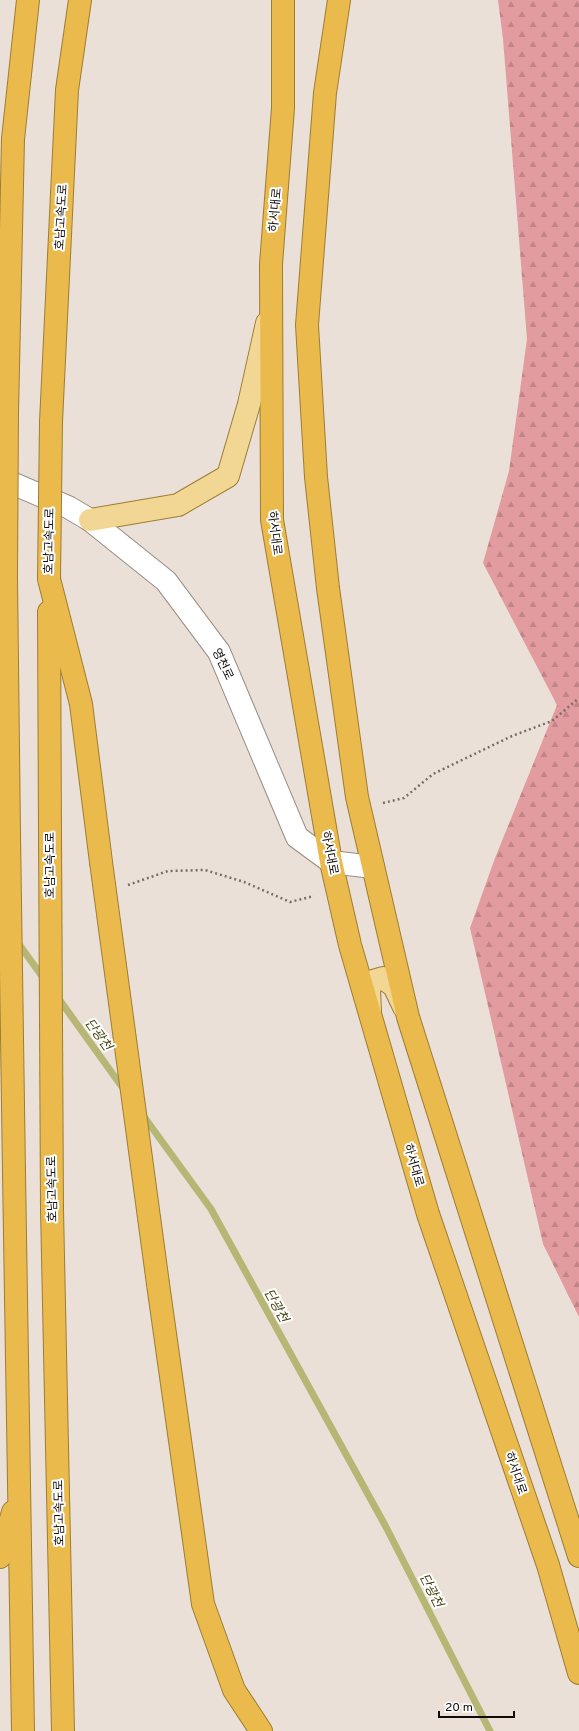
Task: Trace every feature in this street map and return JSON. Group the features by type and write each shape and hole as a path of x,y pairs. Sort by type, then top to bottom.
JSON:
{"highway":[{"path":"23,1731 6,578 7,413 12,139 28,0"},
{"name":"호남고속도로","path":"63,1731 52,1209 49,579 50,422 67,90 80,0"},
{"name":"하서대로","path":"283,0 283,108 270,264 272,520 331,862 350,945 428,1214 548,1565 579,1673"},
{"path":"339,0 326,93 307,325 316,476 328,588 360,809 408,1017 579,1556"},
{"path":"49,579 81,704 158,1284 203,1604 234,1690 261,1731"},
{"path":"0,1557 20,1490"}],"main road":[{"path":"90,520 178,505 228,476 249,404 271,304"},
{"path":"370,1015 371,985 373,981 383,978 394,986 408,1017"}],"street":[{"name":"영천로","path":"0,478 68,507 90,520 166,581 219,652 297,837 331,862 373,868"}],"path":[{"path":"360,809 404,798 433,774 512,736 552,721 579,698"},
{"path":"126,886 168,871 204,870 244,882 290,902 337,891"}],"green space":[{"path":"498,0 579,0 579,1317 543,1244 470,928 495,858 557,705 483,563 509,471 527,339 503,39"}],"waterway":[{"name":"단광천","path":"16,940 44,979"},
{"name":"단광천","path":"56,995 125,1091"},
{"name":"단광천","path":"142,1114 211,1209 386,1527 490,1731"}]}
